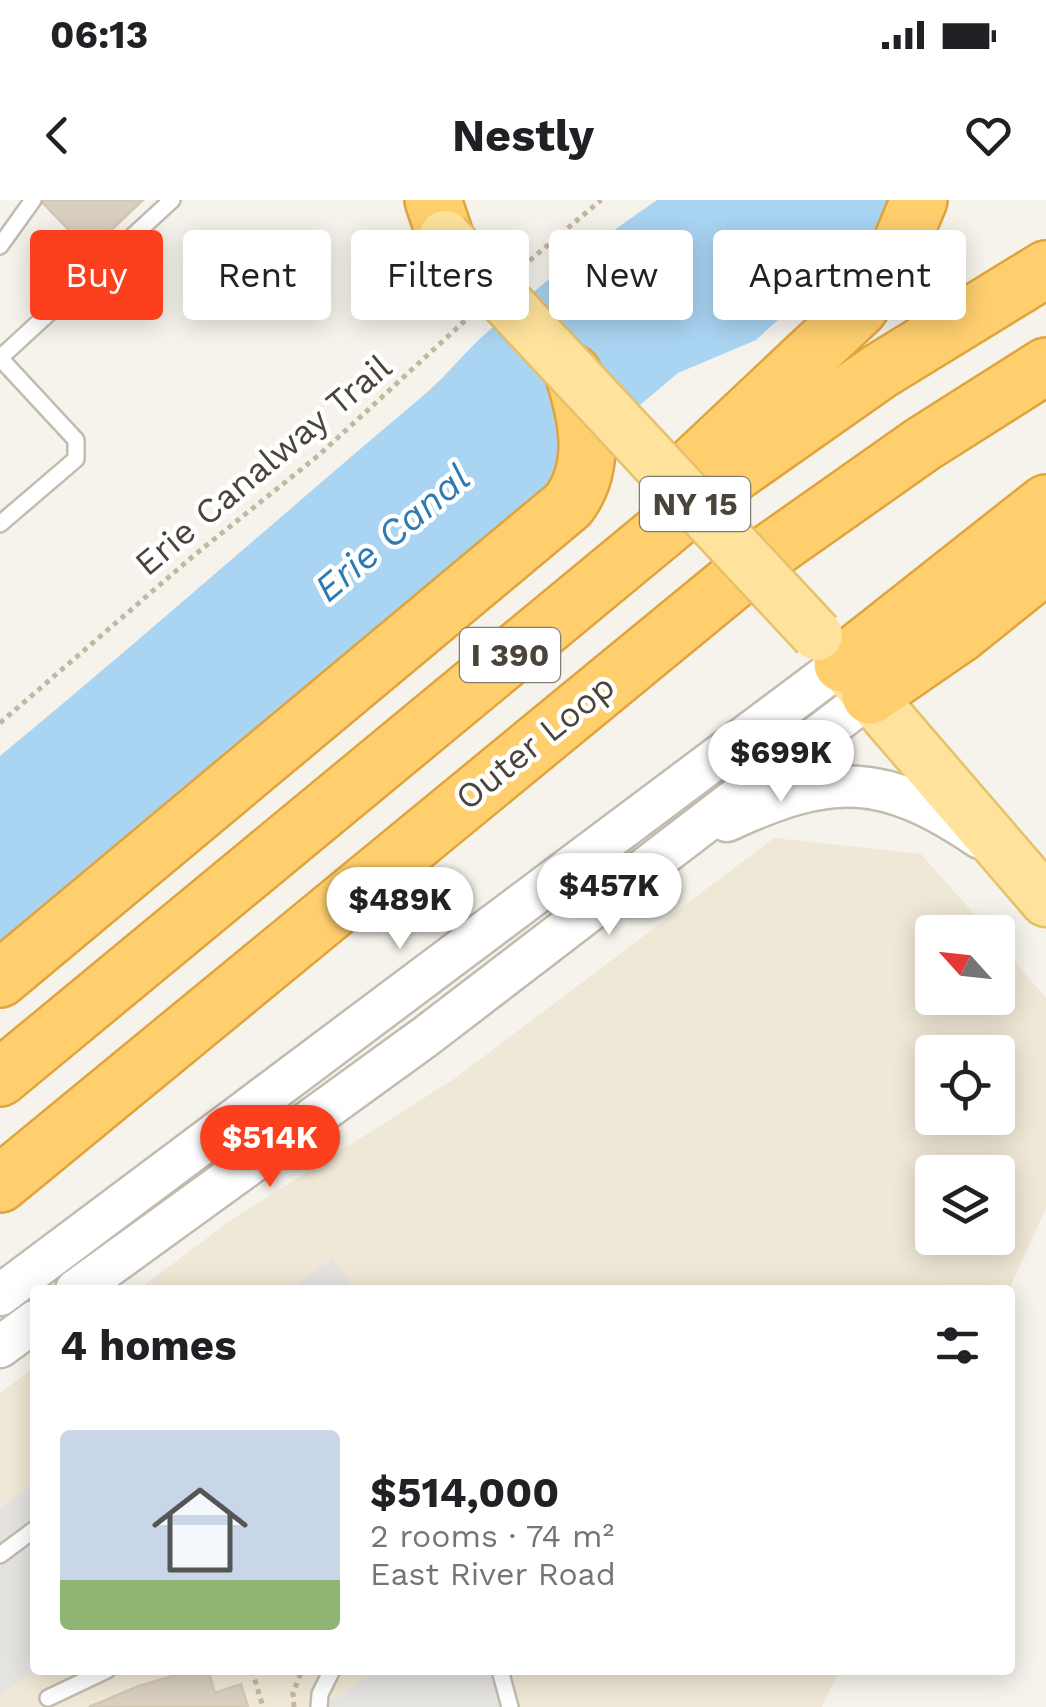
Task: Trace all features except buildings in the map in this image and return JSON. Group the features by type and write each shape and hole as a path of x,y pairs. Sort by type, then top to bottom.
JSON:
{"highway":[{"path":"334,801 859,309 895,258 919,200"},
{"name":"I 390","path":"0,1078 744,465 908,353 1046,269"},
{"name":"Outer Loop","path":"0,1184 764,556 924,444 1046,366"},
{"path":"8,973 568,505 582,485 587,445 584,410 573,374"},
{"path":"843,665 1046,503"},
{"path":"843,665 960,634 1046,565"}],"main road":[{"name":"NY 15","path":"430,212 573,374 843,665 1034,883"}],"street":[{"path":"83,1285 421,1040 653,860 843,665"},
{"path":"0,1295 843,665"},
{"path":"653,860 699,834 767,804 810,790 851,784 916,801 966,828 1034,883"},
{"path":"0,1347 30,1324"}],"lane":[{"path":"0,246 33,200"},
{"path":"0,524 76,459 76,440 0,358 172,200"},
{"path":"0,1555 30,1532"},
{"path":"42,1702 78,1675"},
{"path":"42,1702 97,1675"},
{"path":"319,1707 320,1694 330,1675"},
{"path":"501,1675 510,1707"}],"path":[{"path":"529,262 600,200"},
{"name":"Erie Canalway Trail","path":"0,722 192,556 343,434 466,320"},
{"path":"253,1675 263,1707"},
{"path":"294,1707 293,1693 300,1675"}],"shaded area":[{"path":"774,838 921,854 975,915 915,915 915,1015 1015,1015 1015,962 1046,998 1046,1208 1011,1285 145,1285 231,1220 454,1079"},
{"path":"332,1258 351,1285 296,1285"},
{"path":"30,1371 30,1675 837,1675 822,1707 0,1707 0,1393"},
{"path":"30,1486 30,1673 0,1695 0,1508"},
{"path":"370,1675 492,1675 499,1707 323,1707"}],"water":[{"name":"Erie Canal","path":"657,200 901,200 877,230 713,230 713,320 778,320 756,340 678,373 0,946 0,756 427,393 502,320 529,320 529,296 549,280 549,320 693,320 693,230 615,230"}]}
